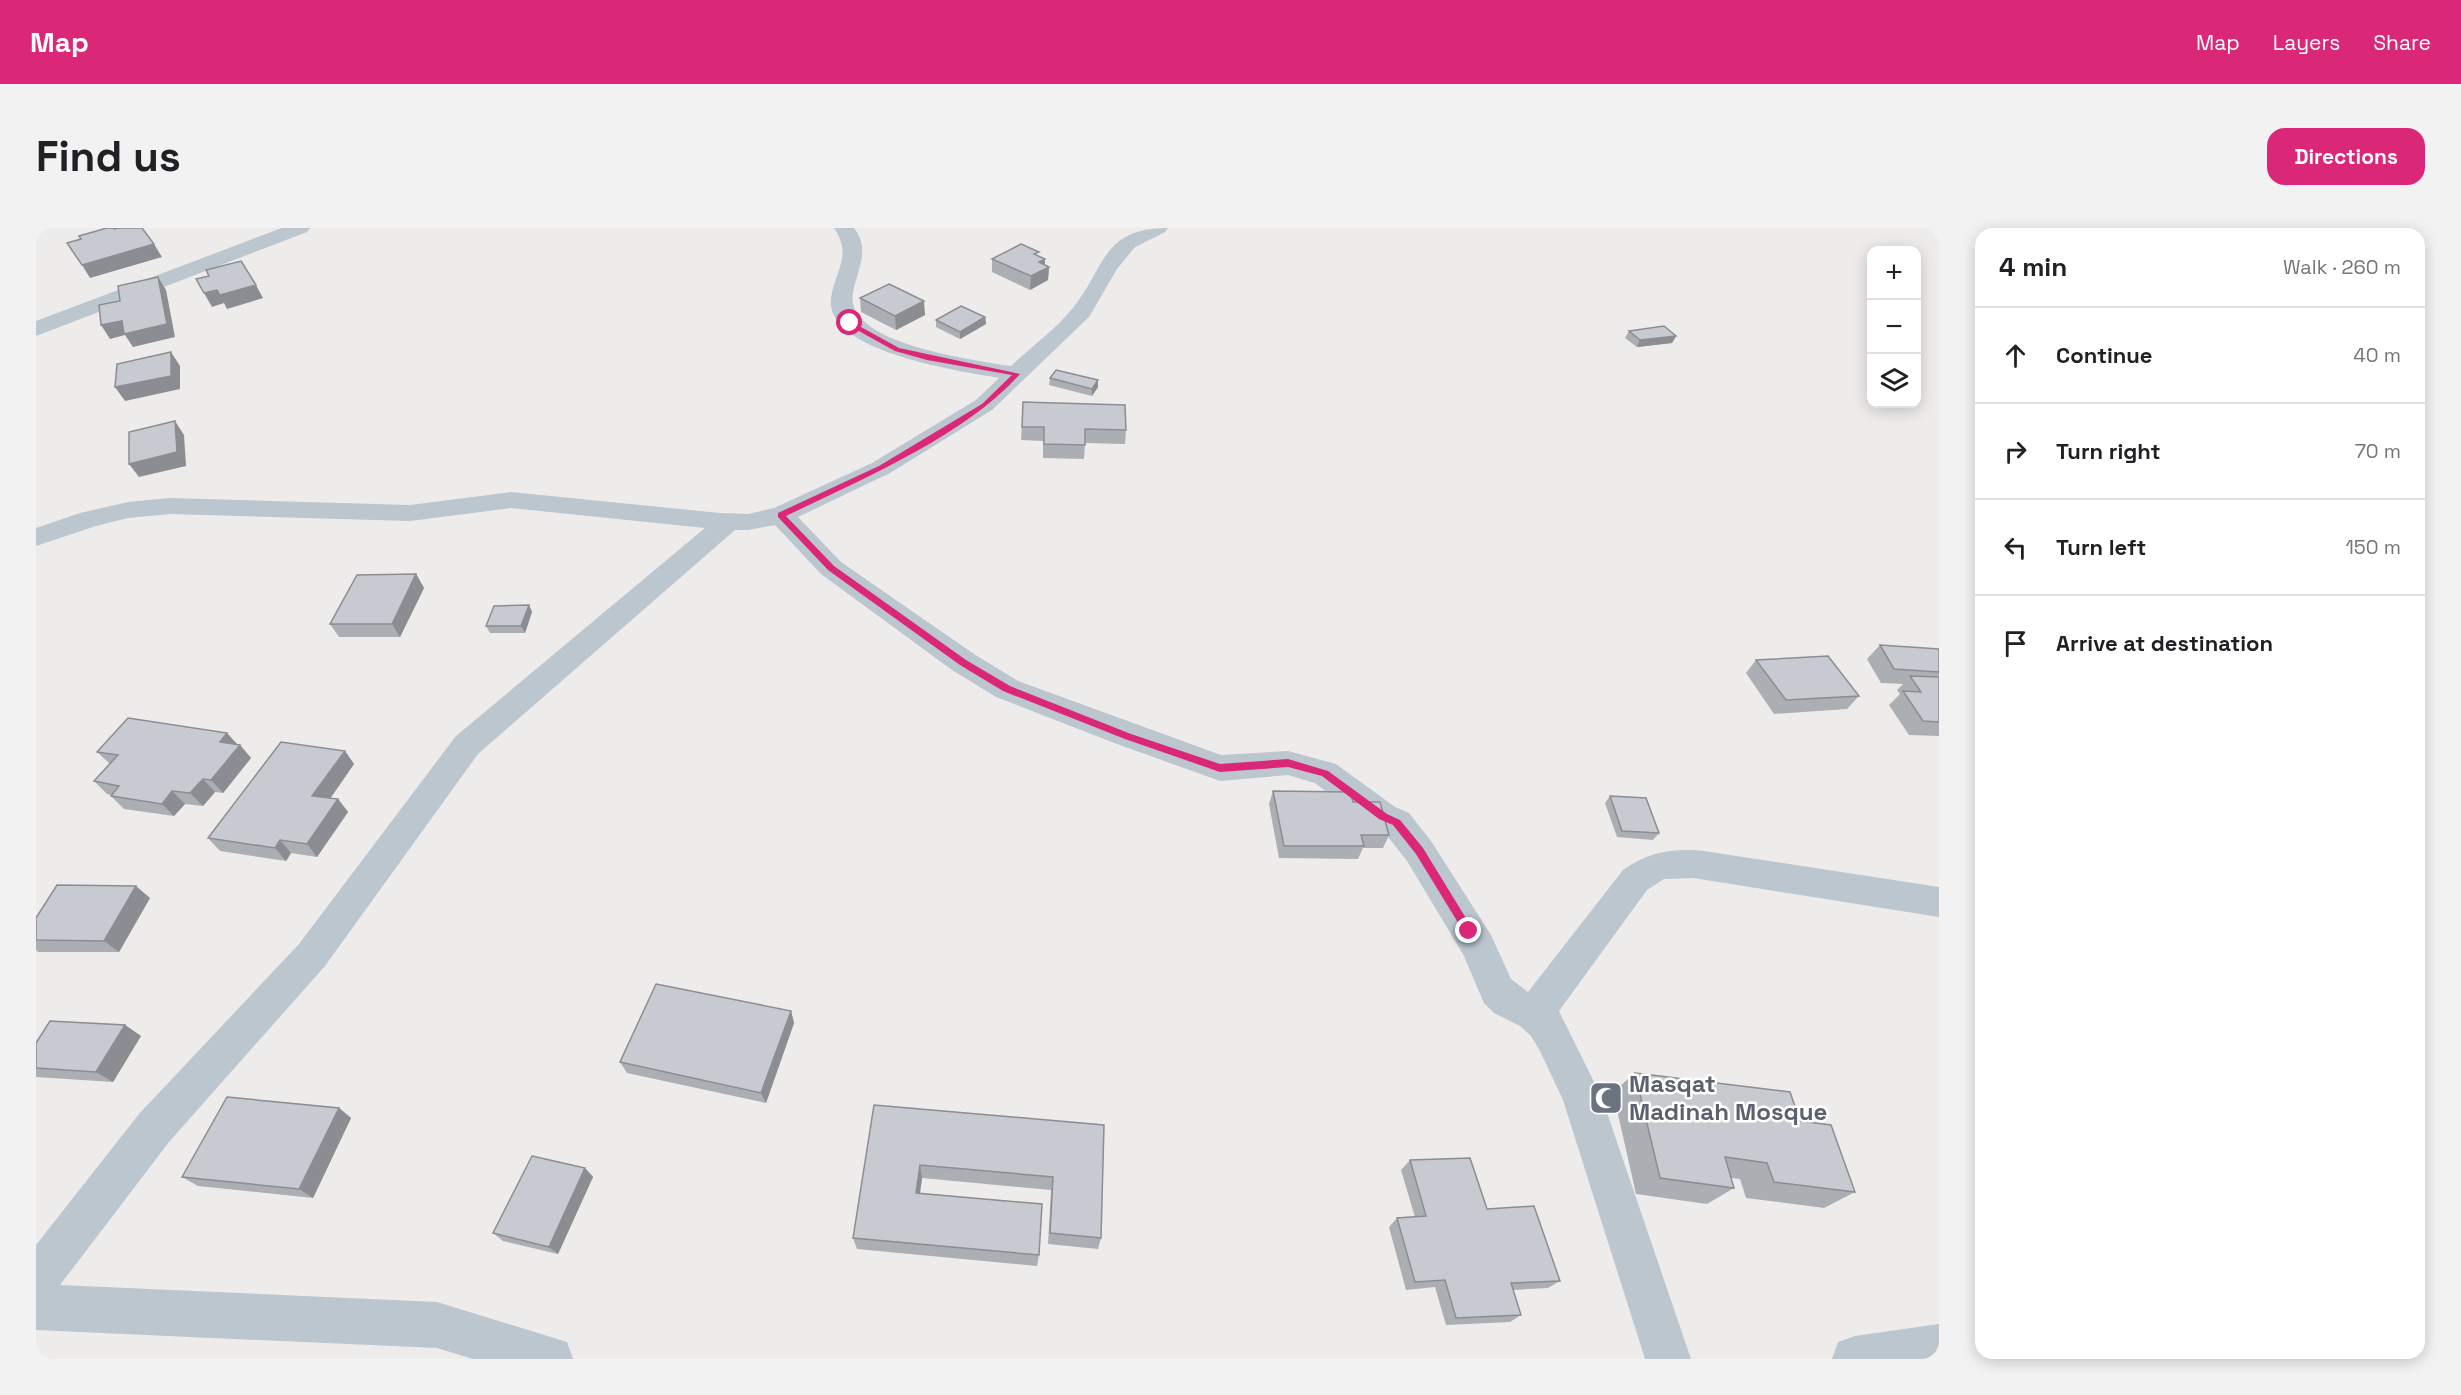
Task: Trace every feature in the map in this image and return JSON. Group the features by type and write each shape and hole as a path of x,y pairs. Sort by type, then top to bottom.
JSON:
{"street":[{"path":"36,329 274,232 300,228"},
{"path":"844,228 852,236 855,250 841,304 843,314 850,323 897,349 927,358 1017,374"},
{"path":"36,537 99,516 128,510 170,507 410,513 511,500 729,521 748,522 781,515 881,468 984,405 1081,312 1108,267 1128,243 1158,228"},
{"path":"781,515 840,575 963,662 1007,689 1128,736 1220,768 1288,763 1325,773 1383,816 1397,823 1419,851 1478,946 1497,991 1507,1001 1534,1014 1545,1023 1554,1038 1582,1098 1668,1359"},
{"path":"36,1281 154,1128 312,955 466,745 729,521"},
{"path":"1534,1014 1635,880 1653,867 1677,863 1704,865 1939,903"},
{"path":"36,1307 436,1325 550,1359"},
{"path":"1855,1359 1939,1347"}],"building":[{"path":"107,228 142,228 154,244 82,265 67,243 81,239 79,236"},
{"path":"1021,244 1039,252 1034,254 1045,259 1039,262 1049,267 1031,276 992,259"},
{"path":"241,261 256,285 220,295 217,290 204,293 196,279 209,276 206,270"},
{"path":"158,277 167,324 124,334 122,321 101,325 99,305 120,301 118,286"},
{"path":"889,284 924,301 895,316 860,298"},
{"path":"961,306 985,317 960,332 936,320"},
{"path":"1664,326 1676,336 1640,340 1629,331"},
{"path":"171,352 171,376 115,387 117,364"},
{"path":"1056,370 1098,380 1092,389 1050,378"},
{"path":"1023,402 1125,405 1126,430 1085,429 1085,445 1044,444 1044,427 1022,427"},
{"path":"175,421 177,452 129,464 129,432"},
{"path":"416,574 392,624 330,624 357,575"},
{"path":"529,605 521,626 486,626 494,606"},
{"path":"1880,645 1939,649 1939,672 1894,669"},
{"path":"1828,656 1859,696 1786,700 1756,660"},
{"path":"1910,676 1939,677 1939,722 1923,721 1903,691 1921,692"},
{"path":"128,718 227,733 220,742 240,745 211,780 203,779 190,793 172,791 162,804 111,796 119,786 94,781 118,755 97,752"},
{"path":"281,742 345,751 312,796 338,799 307,844 280,840 275,848 208,838"},
{"path":"1273,791 1350,792 1353,802 1380,802 1389,835 1361,835 1364,846 1284,846"},
{"path":"1610,796 1646,798 1659,833 1622,831"},
{"path":"57,885 136,886 104,941 36,940 36,918"},
{"path":"656,984 791,1011 761,1093 620,1062"},
{"path":"50,1021 125,1025 96,1072 36,1068 36,1043"},
{"path":"1635,1073 1790,1092 1800,1121 1831,1125 1855,1192 1774,1182 1767,1163 1725,1157 1734,1188 1660,1178"},
{"path":"227,1097 339,1108 299,1189 182,1177"},
{"path":"874,1105 1104,1125 1101,1238 1050,1233 1053,1177 920,1165 916,1193 1042,1204 1039,1255 853,1238"},
{"path":"532,1156 585,1168 549,1247 493,1233"},
{"path":"1470,1158 1487,1209 1534,1206 1560,1281 1511,1283 1521,1315 1456,1318 1445,1280 1415,1282 1397,1218 1426,1216 1410,1160"}],"place":[{"name":"Masqat Madinah Mosque","path":"1606,1098"}],"route":[{"path":"850,323 897,349 927,358 1017,374 984,405 881,468 781,515 831,568 963,662 1007,689 1128,736 1220,768 1288,763 1325,773 1383,816 1397,823 1419,851 1469,931"}]}
